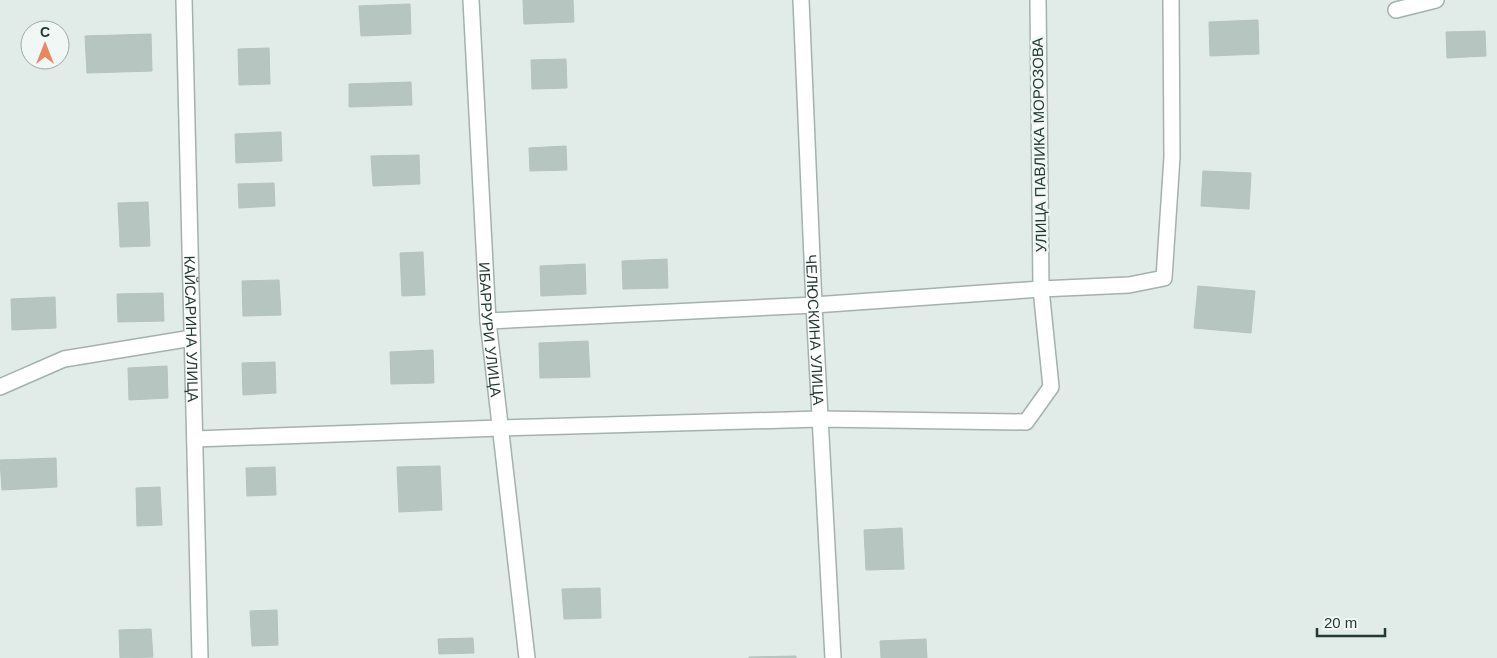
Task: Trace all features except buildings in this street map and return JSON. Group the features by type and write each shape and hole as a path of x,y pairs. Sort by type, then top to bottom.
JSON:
{"street":[{"name":"КАЙСАРИНА УЛИЦА","path":"184,0 200,658"},
{"name":"ИБАРРУРИ УЛИЦА","path":"471,0 488,321 527,658"},
{"name":"ЧЕЛЮСКИНА УЛИЦА","path":"801,0 832,658"},
{"name":"УЛИЦА ПАВЛИКА МОРОЗОВА","path":"820,419 1026,422 1051,387 1041,289 1038,0"},
{"path":"488,321 814,305 1041,289 1129,285 1164,278 1172,157 1171,0"},
{"path":"1396,10 1436,0"},
{"path":"0,387 64,359 192,338"},
{"path":"195,439 820,419"}]}
